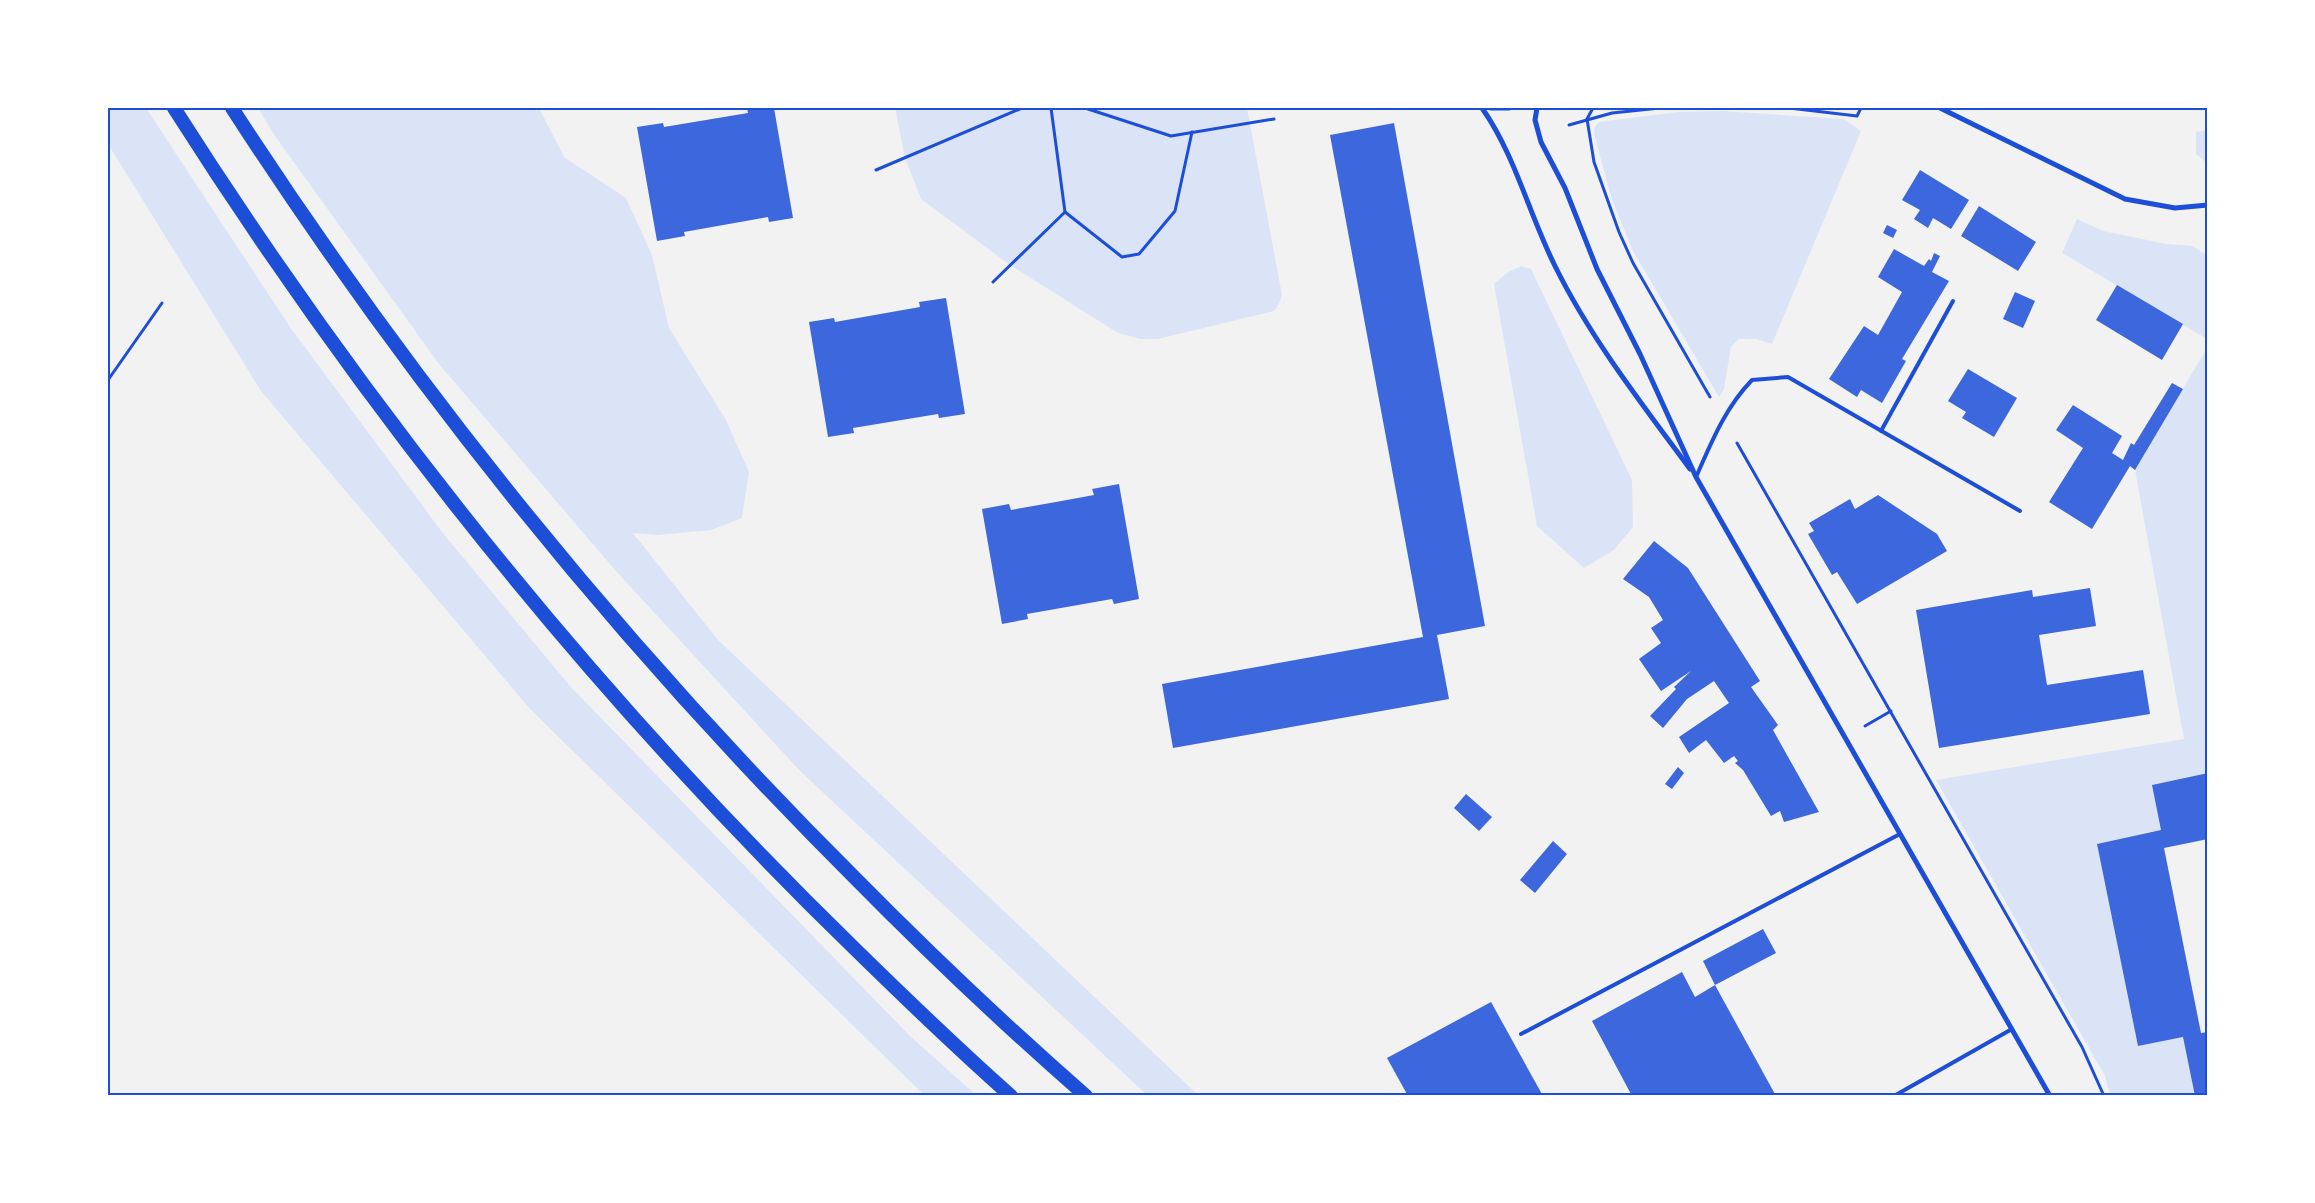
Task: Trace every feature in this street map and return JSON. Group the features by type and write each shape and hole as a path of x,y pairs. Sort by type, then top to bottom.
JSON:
{"highway":[{"path":"174,108 282,273 376,404 466,520 608,689 769,865 922,1014 1011,1096"},
{"path":"232,108 337,263 422,383 519,505 662,674 806,830 902,926 1086,1096"}],"street":[{"path":"1482,108 1502,141 1534,222 1556,268 1617,369 1696,477"},
{"path":"1491,108 1509,108"},
{"path":"1537,108 1535,120 1541,142 1565,188 1597,269 1636,345 1696,477 2050,1096"},
{"path":"1940,108 2125,199 2175,208 2208,205"}],"lane":[{"path":"1881,431 1953,301"},
{"path":"1696,477 1722,418 1736,396 1752,380 1788,377 2020,511"},
{"path":"1520,1034 1900,834"},
{"path":"1894,1096 2012,1029"}],"path":[{"path":"876,170 1022,108"},
{"path":"1051,108 1065,212 1122,257 1139,254 1174,212 1192,132"},
{"path":"1085,108 1171,136 1274,119"},
{"path":"1593,108 1587,119 1594,162 1619,232 1633,263 2082,1047 2104,1096"},
{"path":"1569,125 1612,113 1660,108"},
{"path":"1789,108 1857,116 1861,108"},
{"path":"993,282 1065,212"},
{"path":"108,380 162,304"},
{"path":"1844,737 1891,711"}],"shaded area":[{"path":"108,108 146,108 290,327 442,532 570,686 910,1036 976,1095 924,1095 530,709 261,391 108,144"},
{"path":"258,108 539,108 564,157 626,198 652,255 669,328 726,420 749,472 742,518 711,530 658,535 633,533 718,640 1198,1095 1147,1095 801,772 615,570 439,364 275,136"},
{"path":"895,108 1247,108 1282,295 1279,304 1274,311 1158,339 1140,339 1118,333 1010,265 921,199 905,158"},
{"path":"1722,111 1844,119 1861,131 1772,344 1756,339 1739,339 1731,347 1724,389 1719,397 1633,251 1612,200 1594,134 1595,127 1599,122 1678,112"},
{"path":"2208,130 2207,163 2196,154 2196,132"},
{"path":"2077,219 2103,231 2167,244 2192,246 2208,256 2207,339 2062,253"},
{"path":"1521,266 1531,269 1632,480 1633,527 1614,550 1584,568 1537,526 1494,284 1508,272"},
{"path":"2207,348 2207,773 2152,785 2161,830 2097,844 2138,1046 2183,1037 2195,1095 2110,1095 2105,1076 1936,780 2184,739 2135,470"}],"building":[{"path":"747,108 774,108 793,218 769,222 768,217 684,232 685,236 657,241 637,127 663,123 664,127 748,113"},
{"path":"1394,123 1485,626 1437,635 1449,699 1173,748 1162,684 1423,637 1330,135"},
{"path":"1920,170 1969,200 1951,229 1933,218 1928,228 1914,219 1920,210 1902,200"},
{"path":"1979,206 2036,242 2018,271 1961,236"},
{"path":"1887,225 1897,230 1893,238 1883,233"},
{"path":"1894,249 1924,266 1929,259 1931,261 1934,253 1940,256 1932,272 1949,281 1902,359 1906,361 1882,403 1861,390 1857,397 1829,379 1864,326 1878,335 1902,292 1878,277"},
{"path":"2117,285 2183,324 2162,360 2096,320"},
{"path":"2015,292 2035,301 2023,328 2003,319"},
{"path":"946,298 965,414 939,418 938,414 853,428 854,433 828,437 809,322 834,318 835,322 920,307 919,302"},
{"path":"1968,369 2017,398 1994,437 1962,418 1966,412 1948,401"},
{"path":"2172,383 2183,389 2135,470 2130,466 2092,529 2049,502 2083,448 2056,430 2073,405 2122,436 2112,453 2123,460 2131,443 2134,445"},
{"path":"1119,484 1139,599 1114,604 1112,599 1027,614 1028,619 1002,624 982,509 1009,504 1011,510 1056,502 1094,495 1092,489"},
{"path":"1878,495 1937,534 1947,551 1857,604 1837,572 1832,575 1808,534 1814,531 1809,523 1850,499 1855,509"},
{"path":"1654,541 1688,568 1760,681 1751,687 1778,725 1773,730 1819,812 1784,822 1780,811 1771,816 1743,770 1735,763 1738,761 1734,756 1724,763 1706,740 1689,753 1679,737 1729,703 1714,681 1687,699 1663,728 1650,716 1676,689 1674,687 1691,671 1661,691 1639,659 1661,643 1651,628 1663,620 1649,597 1623,579"},
{"path":"2090,588 2096,626 2039,635 2047,685 2143,670 2150,714 1939,748 1916,610 2032,590 2033,597"},
{"path":"1678,767 1684,773 1672,789 1665,784"},
{"path":"2208,773 2208,839 2164,848 2201,1033 2208,1032 2208,1096 2195,1096 2183,1037 2138,1046 2097,844 2161,830 2152,785"},
{"path":"1466,794 1492,817 1479,831 1454,808"},
{"path":"1553,841 1567,854 1535,893 1520,880"},
{"path":"1763,929 1776,953 1715,985 1703,961"},
{"path":"1682,972 1695,997 1715,985 1776,1096 1632,1096 1592,1021"},
{"path":"1491,1002 1543,1096 1408,1096 1387,1058"}]}
